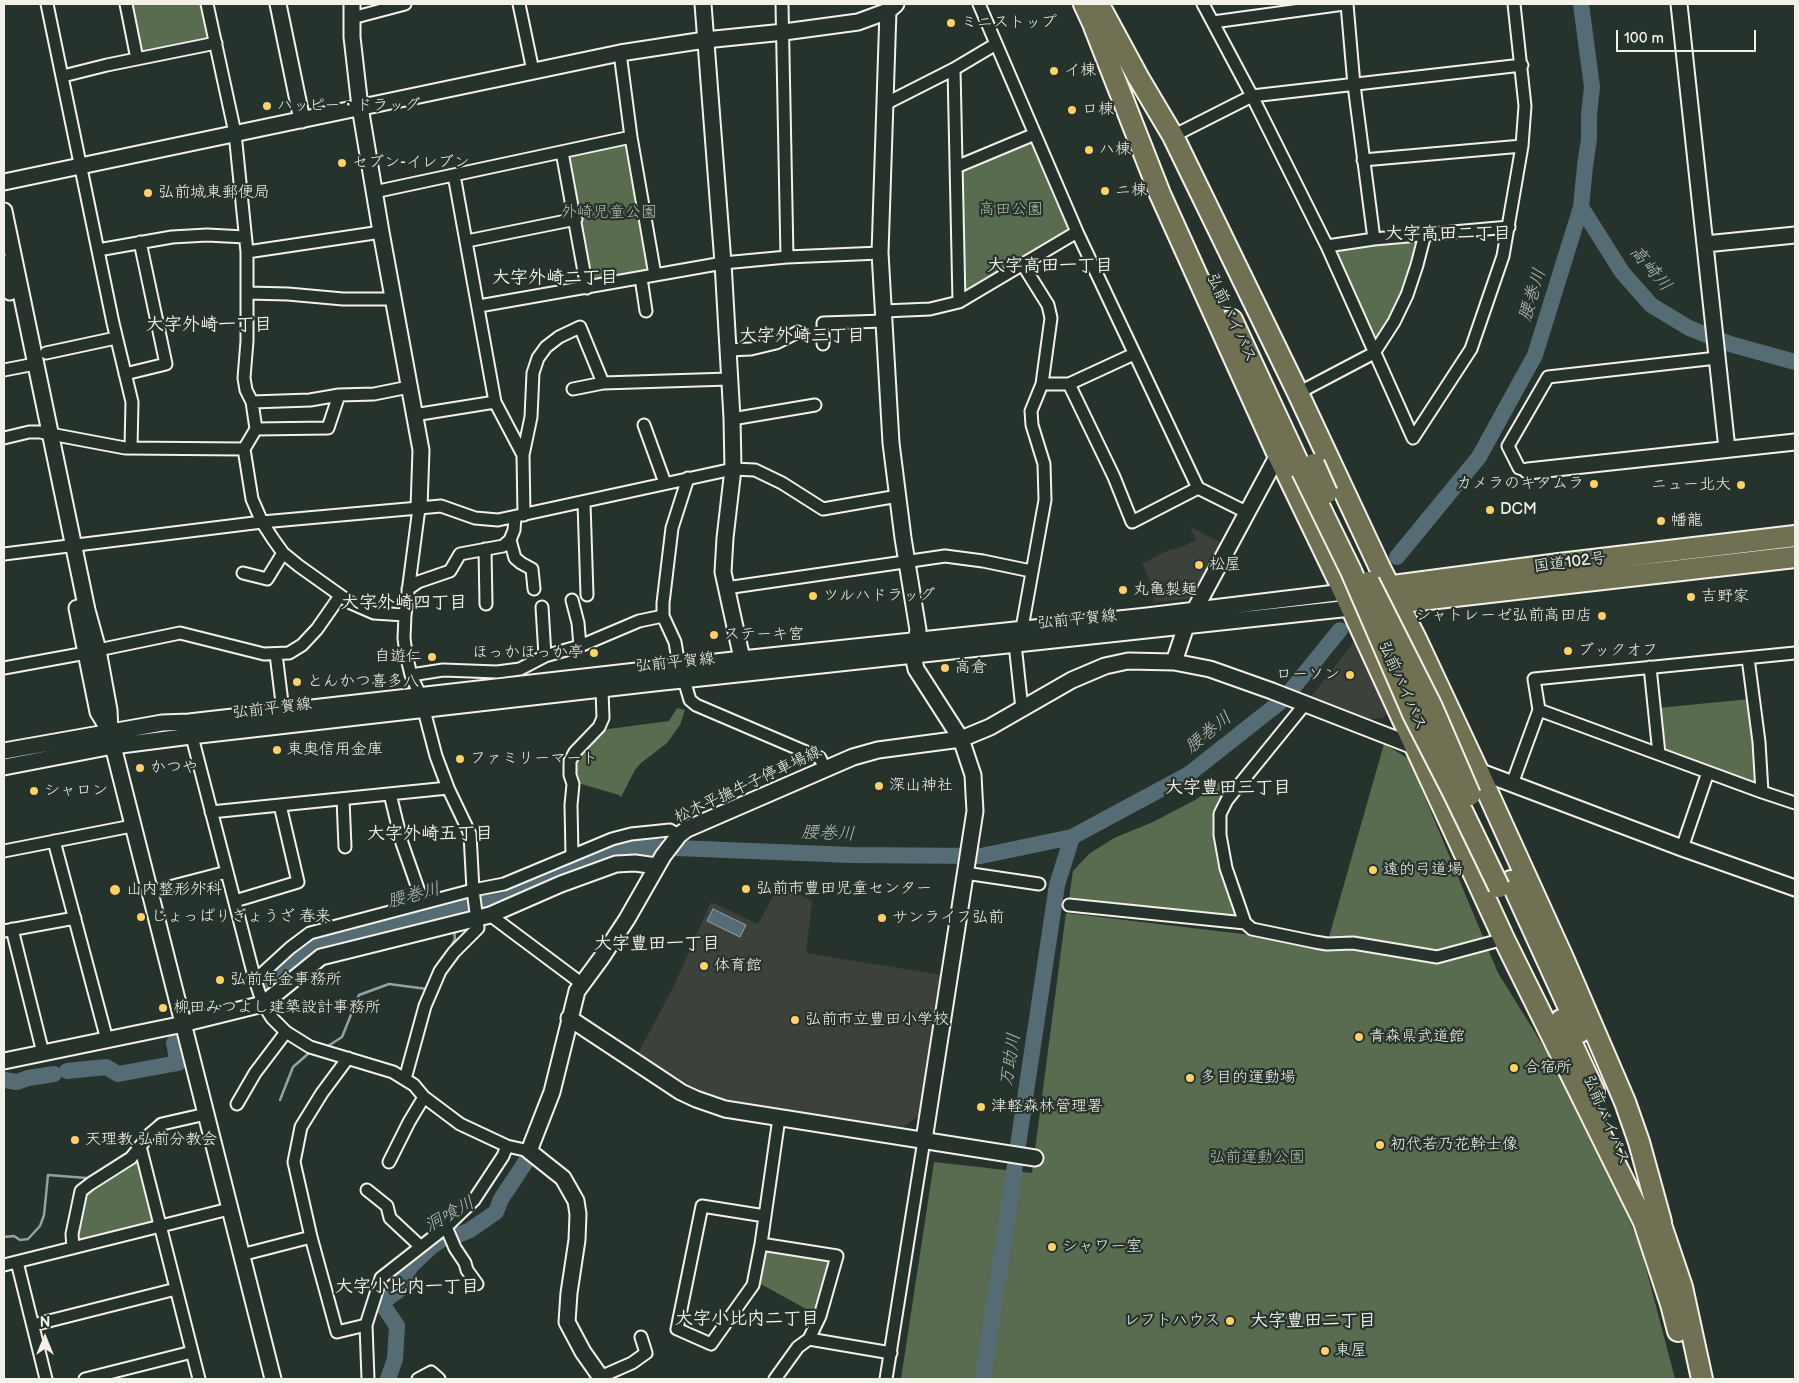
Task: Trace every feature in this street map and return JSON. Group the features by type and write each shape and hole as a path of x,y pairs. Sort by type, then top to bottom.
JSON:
{"highway":[{"name":"弘前バイパス","path":"1094,4 1094,26 1308,467"},
{"name":"弘前バイパス","path":"1094,4 1308,467 1413,714 1505,884 1682,1288 1702,1379"},
{"path":"1094,4 1173,136 1478,771 1563,958 1625,1102 1639,1142 1653,1223"},
{"path":"1094,26 1160,194 1278,455 1348,600 1504,939 1653,1223"},
{"name":"国道102号","path":"1393,594 1559,564 1795,536"},
{"name":"国道102号","path":"1348,600 1393,594 1795,557"},
{"name":"弘前バイパス","path":"1653,1223 1689,1379"}],"street":[{"path":"47,4 116,338 132,402 131,448"},
{"path":"126,4 137,59"},
{"path":"207,4 235,133 247,252 247,341 244,378 246,390 252,402 256,428 244,449 252,500 262,522 283,553 299,566 351,603 374,613 405,615"},
{"path":"278,4 302,120"},
{"path":"405,4 352,11 354,60 374,192 421,450 419,508 408,589 404,638 411,676 422,702 436,756 448,788 470,834 474,893 481,915 478,928 454,952 440,971 425,1006 405,1078"},
{"path":"519,4 533,71"},
{"path":"703,4 723,263 732,419 733,469 723,572 744,666"},
{"path":"782,4 787,257"},
{"path":"979,4 1077,232 1198,488 1246,512"},
{"path":"1203,4 1252,96 1327,246 1413,438 1471,349 1503,256 1522,146 1525,106 1522,64 1514,4"},
{"path":"1213,22 1346,4 1354,85 1374,240"},
{"path":"1679,4 1727,449"},
{"path":"4,182 620,54 705,40 858,22 890,6 880,253 891,443 903,538 918,630 914,648 916,669 961,739 973,775 975,811 886,1379"},
{"path":"63,76 216,43"},
{"path":"885,104 954,69 996,44"},
{"path":"620,54 630,137 655,275"},
{"path":"1173,136 1252,96 1522,64"},
{"path":"954,69 960,302"},
{"path":"956,167 1035,134"},
{"path":"374,192 630,137"},
{"path":"1363,160 1522,146"},
{"path":"562,152 576,219 587,288"},
{"path":"454,175 495,402 523,456"},
{"path":"4,211 36,361 46,433 69,546 87,610 92,651 109,710 111,739 229,1209 274,1379"},
{"path":"467,241 576,219"},
{"path":"1327,246 1509,226"},
{"path":"247,252 381,232"},
{"path":"823,344 823,323 930,309 960,302 1077,232"},
{"path":"1298,393 1374,354 1394,322 1407,296 1425,234"},
{"path":"98,250 172,237 207,235 245,238"},
{"path":"1706,244 1795,235"},
{"path":"125,374 166,364 140,242"},
{"path":"479,306 723,263 787,257 880,253"},
{"path":"4,263 36,361"},
{"path":"1022,709 1015,644 1022,628 1045,500 1044,464 1032,425 1031,411 1042,384 1051,318 1048,305 1023,265"},
{"path":"641,278 646,311"},
{"path":"247,293 288,294 343,300 393,300"},
{"path":"408,589 418,582 450,571 460,554 504,546 510,540 520,516 523,456 531,417 533,373 538,358 546,347 559,337 580,326 603,383"},
{"path":"728,350 751,349 776,344 798,332"},
{"path":"4,370 116,338"},
{"path":"1042,384 1069,384 1134,354"},
{"path":"1717,354 1548,377 1508,446 1519,468 1528,471 1795,442"},
{"path":"573,389 603,383 730,379"},
{"path":"1069,384 1114,477 1132,522 1198,488"},
{"path":"252,402 310,400 339,395 374,394 409,387"},
{"path":"256,428 328,428 339,395"},
{"path":"414,415 495,402"},
{"path":"732,419 815,405"},
{"path":"644,425 665,483"},
{"path":"4,438 29,432 46,433 131,448 244,449"},
{"path":"1174,662 1186,626 1278,455"},
{"path":"4,554 262,522 441,506 474,518 498,520 733,469 756,470 782,483 824,509 898,496"},
{"path":"688,478 672,528 663,616 675,642 690,700 696,706 820,758 825,769"},
{"path":"584,502 587,595"},
{"path":"510,540 515,558 532,569 534,590"},
{"path":"485,549 486,604"},
{"path":"243,572 267,579 283,553"},
{"path":"726,588 944,556 983,561 1031,571"},
{"path":"4,666 180,634 264,654 289,653 302,646 340,596"},
{"path":"572,600 578,623 580,646"},
{"name":"弘前平賀線","path":"914,648 1022,628 1147,616 1195,609 1348,600"},
{"name":"弘前平賀線","path":"4,767 111,739 162,723 190,729 914,648 1015,644 1186,626 1348,600"},
{"path":"542,607 545,656"},
{"path":"411,676 443,670 491,672 524,668 545,656 580,646 639,621 663,616"},
{"path":"1512,784 1539,710 1534,679 1795,653"},
{"path":"276,654 284,718"},
{"path":"1748,658 1762,792"},
{"name":"松木平撫牛子停車場線","path":"529,1151 552,1092 577,991 602,957 660,861 678,836 687,829 853,757 878,750 961,739 990,727 1072,680 1105,666 1128,661 1174,662 1210,669 1682,848 1795,888"},
{"path":"1650,667 1658,754"},
{"name":"弘前平賀線","path":"422,702 602,689 682,673"},
{"path":"572,855 571,805 573,784 570,775 570,761 575,752 599,727 602,718 602,689"},
{"path":"1301,702 1227,800 1220,814 1220,834 1226,868 1245,923 1252,929 1314,942 1327,944 1353,943 1436,957 1504,939"},
{"path":"1539,710 1795,803"},
{"path":"190,729 255,980 264,1004 272,1018 286,1032 310,1047 393,1072 405,1078 424,1097 460,1124 508,1146 529,1151 563,1178 576,1201 578,1214 577,1240 569,1293 567,1322 583,1352 601,1378 626,1366 646,1353 641,1337"},
{"name":"弘前平賀線","path":"4,751 111,739"},
{"path":"1682,848 1708,772"},
{"path":"211,812 448,788"},
{"path":"390,794 402,843 423,903"},
{"path":"343,799 346,847"},
{"path":"235,901 298,882 280,805"},
{"path":"4,851 132,826"},
{"path":"255,980 290,948 310,933 504,884 612,839 631,834 670,830 678,836"},
{"path":"54,841 107,1040"},
{"path":"4,1061 184,1024 264,1004 321,957 481,915 616,864 660,861"},
{"path":"966,870 1039,884"},
{"path":"150,892 227,872"},
{"path":"1069,905 1245,923"},
{"path":"481,915 582,983"},
{"path":"42,1053 8,930 74,918"},
{"path":"570,1018 681,1092 725,1109 1030,1157"},
{"path":"237,1104 256,1073 286,1032"},
{"path":"348,1058 322,1093 301,1127 294,1162 311,1237 337,1332 366,1325"},
{"path":"389,1162 424,1097"},
{"path":"73,1248 72,1234 81,1191 131,1158 150,1134 162,1124 206,1114"},
{"path":"765,1216 702,1206 678,1329 711,1344 753,1285 761,1244 765,1216 779,1118"},
{"path":"140,1146 199,1379"},
{"path":"368,1379 366,1325 381,1278 420,1246 449,1232 474,1200 508,1146"},
{"path":"367,1190 387,1206 390,1218 420,1246"},
{"path":"4,1265 229,1209"},
{"path":"449,1232 455,1248 477,1284"},
{"path":"241,1254 311,1237"},
{"path":"761,1244 836,1256 823,1309 809,1339 798,1347 775,1379"},
{"path":"17,1262 46,1379"},
{"path":"33,1325 176,1289"},
{"path":"809,1339 891,1353"},
{"path":"85,1379 192,1352"},
{"path":"418,1379 431,1372 439,1379"}],"shaded area":[{"path":"1190,527 1224,544 1196,598 1154,602 1149,578 1142,564 1169,550 1179,548 1196,540"},
{"path":"1355,640 1387,708 1388,712 1383,718 1372,719 1310,698"},
{"name":"弘前市立豊田小学校","path":"779,885 812,901 806,953 941,975 919,1116 903,1127 804,1113 725,1099 698,1090 638,1053 673,988 711,902 758,924"}],"green space":[{"path":"131,4 203,4 210,38 206,41 146,53 141,50"},
{"name":"高田公園","path":"1033,139 1073,230 963,296 962,169"},
{"name":"外崎児童公園","path":"627,143 650,271 591,282 568,154"},
{"path":"1418,238 1421,241 1406,287 1388,324 1374,342 1331,248"},
{"path":"1750,699 1758,784 1756,786 1662,749 1658,708"},
{"path":"677,708 685,710 680,725 667,743 635,770 621,797 578,783 572,772 578,753 601,730 669,721"},
{"name":"弘前運動公園","path":"1384,744 1409,759 1498,973 1580,1105 1640,1245 1675,1379 901,1379 934,1162 1032,1173 1066,913 1327,944"},
{"path":"1226,779 1233,782 1233,793 1227,800 1220,835 1245,923 1069,905 1073,871 1089,854 1114,838 1153,822 1197,799"},
{"path":"133,1161 141,1164 155,1221 153,1224 80,1242 76,1238 84,1193"},
{"path":"764,1247 833,1259 817,1315 759,1283"}],"water":[{"path":"713,909 746,925 740,937 707,921"}],"waterway":[{"name":"腰巻川","path":"1397,557 1479,457 1535,355 1581,207 1589,139 1592,87 1581,4"},
{"name":"高崎川","path":"1581,207 1622,272 1651,305 1689,328 1730,344 1795,362"},
{"name":"腰巻川","path":"268,982 313,944 512,892 583,861 627,846 851,855 981,856 1072,837 1189,774 1284,699 1340,630"},
{"name":"万助川","path":"983,1379 1057,885 1072,837"},
{"path":"451,908 452,919"},
{"path":"449,950 455,939 454,930"},
{"path":"328,1046 342,1037 359,995 389,984 427,989 428,987"},
{"name":"腰巻川","path":"67,1071 106,1067 118,1074 178,1063 174,1043"},
{"path":"280,1100 293,1067 309,1053"},
{"name":"腰巻川","path":"4,1080 17,1082 28,1078 54,1074"},
{"path":"150,1127 157,1119 191,1111"},
{"path":"4,1237 14,1236 20,1240 28,1239 40,1226 44,1215 48,1175 87,1178 131,1150"},
{"name":"洞喰川","path":"388,1379 395,1359 397,1326 381,1302 382,1299 388,1298 399,1290 411,1266 431,1247 447,1236 461,1234 470,1230 496,1212 501,1199 527,1160"}],"place":[{"name":"ミニストップ","path":"951,23"},
{"name":"イ棟","path":"1054,71"},
{"name":"ハッピー・ドラッグ","path":"267,106"},
{"name":"ロ棟","path":"1072,110"},
{"name":"ハ棟","path":"1089,150"},
{"name":"セブン-イレブン","path":"342,163"},
{"name":"ニ棟","path":"1105,191"},
{"name":"弘前城東郵便局","path":"148,193"},
{"name":"カメラのキタムラ","path":"1594,484"},
{"name":"ニュー北大","path":"1741,485"},
{"name":"DCM","path":"1490,510"},
{"name":"幡龍","path":"1661,521"},
{"name":"松屋","path":"1199,565"},
{"name":"丸亀製麺","path":"1123,590"},
{"name":"ツルハドラッグ","path":"813,596"},
{"name":"吉野家","path":"1691,597"},
{"name":"シャトレーゼ弘前高田店","path":"1602,616"},
{"name":"ステーキ宮","path":"714,635"},
{"name":"ブックオフ","path":"1568,651"},
{"name":"ほっかほっか亭","path":"594,653"},
{"name":"自遊仁","path":"432,657"},
{"name":"高倉","path":"945,668"},
{"name":"ローソン","path":"1350,675"},
{"name":"とんかつ喜多八","path":"297,682"},
{"name":"東奥信用金庫","path":"277,750"},
{"name":"ファミリーマート","path":"460,759"},
{"name":"かつや","path":"140,768"},
{"name":"深山神社","path":"879,786"},
{"name":"シャロン","path":"34,791"},
{"name":"遠的弓道場","path":"1373,870"},
{"name":"弘前市豊田児童センター","path":"746,889"},
{"name":"山内整形外科","path":"115,890"},
{"name":"じょっぱりぎょうざ 春来","path":"141,917"},
{"name":"サンライフ弘前","path":"882,918"},
{"name":"体育館","path":"704,966"},
{"name":"弘前年金事務所","path":"220,980"},
{"name":"柳田みつよし建築設計事務所","path":"163,1008"},
{"name":"弘前市立豊田小学校","path":"795,1020"},
{"name":"青森県武道館","path":"1359,1037"},
{"name":"合宿所","path":"1514,1068"},
{"name":"多目的運動場","path":"1190,1078"},
{"name":"津軽森林管理署","path":"981,1107"},
{"name":"天理教 弘前分教会","path":"75,1140"},
{"name":"初代若乃花幹士像","path":"1380,1145"},
{"name":"シャワー室","path":"1052,1247"},
{"name":"レフトハウス","path":"1230,1321"},
{"name":"東屋","path":"1325,1351"}],"district":[{"name":"大字高田二丁目","path":"1448,234"},
{"name":"大字高田一丁目","path":"1050,266"},
{"name":"大字外崎二丁目","path":"555,278"},
{"name":"大字外崎一丁目","path":"209,325"},
{"name":"大字外崎三丁目","path":"802,336"},
{"name":"大字外崎四丁目","path":"404,603"},
{"name":"大字豊田三丁目","path":"1228,788"},
{"name":"大字外崎五丁目","path":"430,834"},
{"name":"大字豊田一丁目","path":"657,944"},
{"name":"大字小比内一丁目","path":"407,1287"},
{"name":"大字小比内二丁目","path":"747,1319"},
{"name":"大字豊田二丁目","path":"1313,1321"}]}
